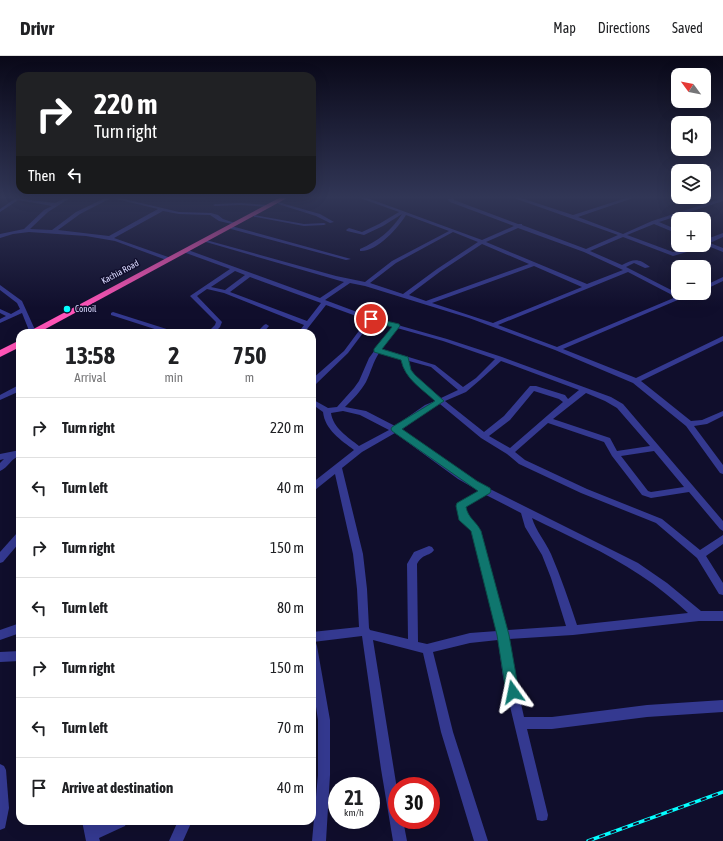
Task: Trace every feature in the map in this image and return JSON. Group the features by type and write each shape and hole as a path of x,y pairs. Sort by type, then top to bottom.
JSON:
{"highway":[{"name":"Kachia Road","path":"49,326 169,259 217,235"},
{"name":"Kachia Road","path":"43,329 219,235"},
{"path":"0,350 16,341"},
{"path":"0,354 16,345"}],"street":[{"path":"83,235 110,238 169,259"},
{"path":"110,238 116,235"},
{"path":"264,235 348,259"},
{"path":"362,250 389,235"},
{"path":"366,284 394,262 445,235"},
{"path":"462,235 586,286"},
{"path":"404,296 438,270 482,242 498,235"},
{"path":"544,235 622,267 671,292"},
{"path":"586,251 623,235 672,254 681,252"},
{"path":"711,241 723,235"},
{"path":"208,241 349,281 366,284 426,303 493,325 636,381 689,424 723,471"},
{"path":"711,245 723,250"},
{"path":"188,252 371,319 445,340 500,358 584,390 620,406 723,527"},
{"path":"622,267 634,261 647,267"},
{"path":"426,303 534,264"},
{"path":"215,329 218,326 219,322 193,296 234,268"},
{"path":"493,325 628,270"},
{"path":"226,292 250,274"},
{"path":"711,285 723,280"},
{"path":"304,329 324,301 349,281"},
{"path":"206,287 226,292 308,324"},
{"path":"1,289 20,302 32,329"},
{"path":"557,349 674,300"},
{"path":"0,321 24,310"},
{"path":"0,311 11,316"},
{"path":"112,314 161,329"},
{"path":"316,380 346,352 371,319"},
{"path":"263,329 266,326"},
{"path":"341,407 357,390 363,381 377,350 396,326"},
{"path":"636,381 723,338"},
{"path":"377,350 433,366 463,390"},
{"path":"316,485 359,450 440,401 463,390 478,379 500,358"},
{"path":"405,359 407,370 440,401 484,436 510,452 522,462 584,491 655,519 700,556 723,591"},
{"path":"484,436 507,418 533,388 562,398 567,402"},
{"path":"0,398 16,390"},
{"path":"510,452 529,438 567,402 584,390"},
{"path":"316,402 328,410 341,407 368,415 396,429 473,484 525,512 625,560 669,589 700,616"},
{"path":"328,410 327,415 335,429 359,450"},
{"path":"689,424 704,422 723,413"},
{"path":"547,420 607,440 615,454 645,493 651,495 690,488"},
{"path":"615,454 656,448"},
{"path":"0,457 16,453"},
{"path":"0,468 16,454"},
{"path":"338,468 358,554 366,633 400,841"},
{"path":"486,491 461,506 463,517 473,525 476,531 503,635 509,677 542,815"},
{"path":"525,512 530,527 546,554 556,578 573,630"},
{"path":"700,556 723,539"},
{"path":"0,559 16,541"},
{"path":"413,645 412,564 417,555 429,550"},
{"path":"316,636 366,633 427,649 470,638 573,630 700,616 723,616"},
{"path":"0,636 16,630"},
{"path":"427,649 447,732 481,841"},
{"path":"0,656 16,656"},
{"path":"316,671 324,720 324,775 319,841"},
{"path":"520,723 552,723 646,711 723,706"},
{"path":"0,770 3,808 0,823"},
{"path":"90,825 93,838 114,825"},
{"path":"176,841 183,825"}],"railway":[{"path":"588,841 723,792"}],"place":[{"name":"Conoil","path":"67,309"}],"route":[{"path":"371,319 396,326 377,350 405,359 407,370 412,376 440,401 428,407 396,429 473,484 486,491 461,506 463,517 473,525 476,531 503,635 509,677 513,692"}]}
